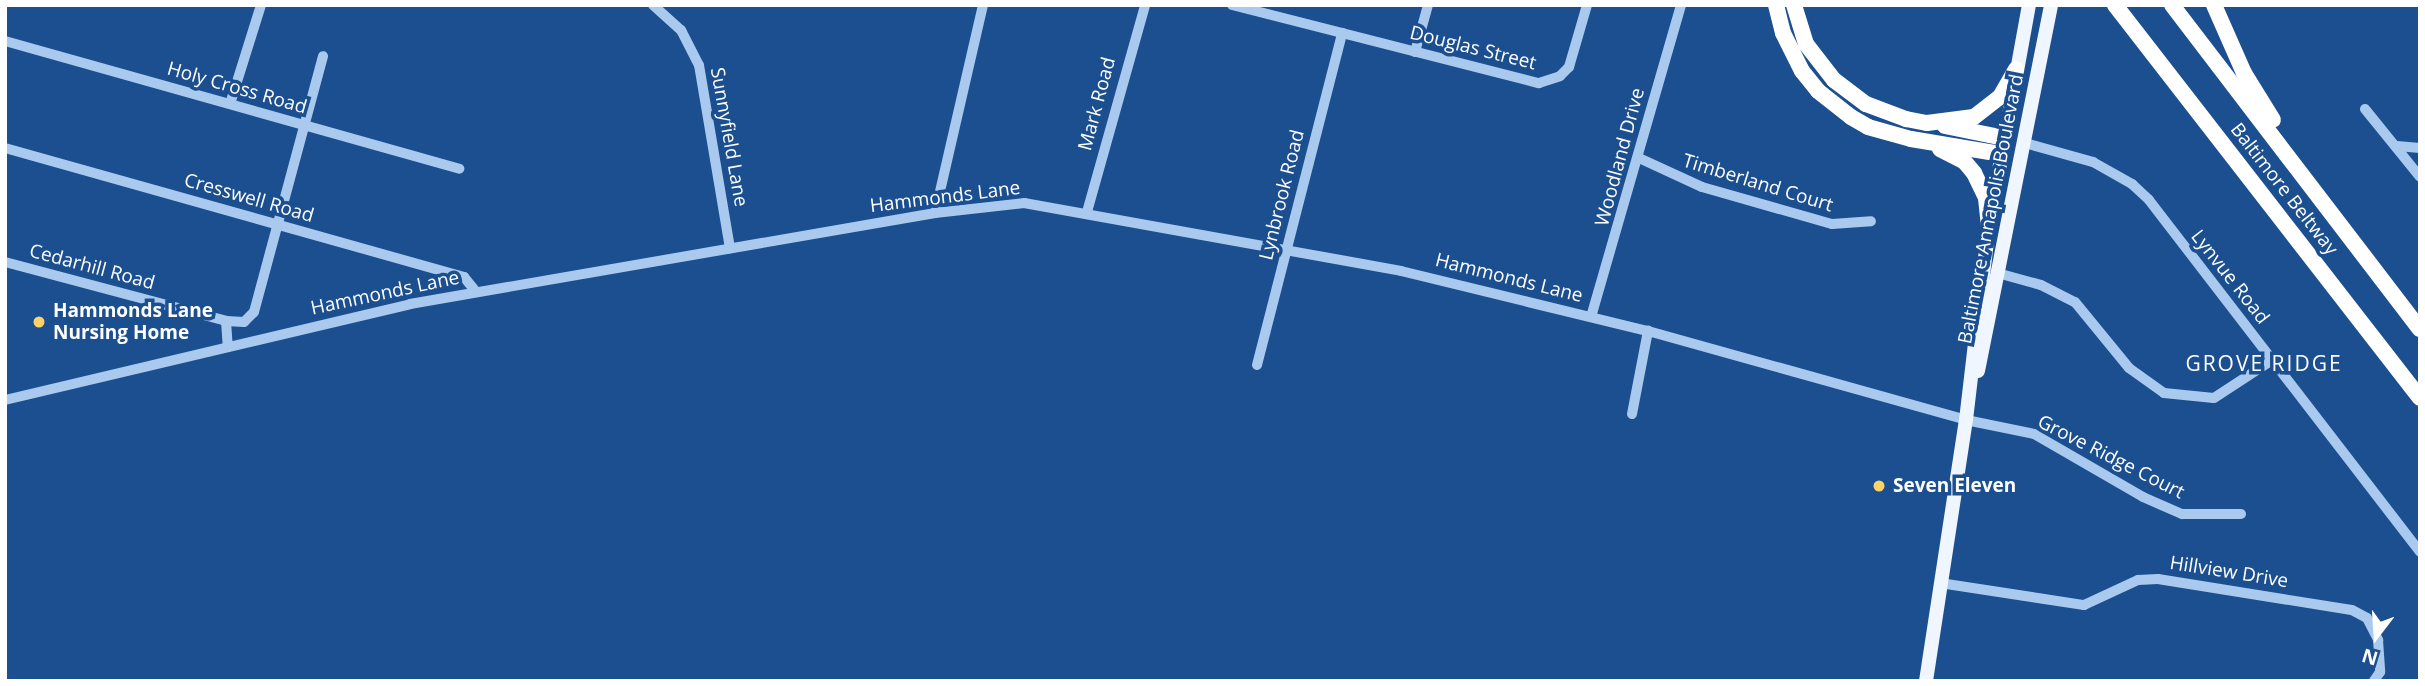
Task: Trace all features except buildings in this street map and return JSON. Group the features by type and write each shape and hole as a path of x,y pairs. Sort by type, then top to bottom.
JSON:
{"highway":[{"path":"1776,5 1792,53 1818,91 1868,127 1912,139 1964,162 1986,198 1989,225"},
{"path":"1794,5 1806,44 1834,80 1875,108 2003,146"},
{"name":"Baltimore Beltway","path":"2172,5 2420,329"},
{"path":"2214,5 2244,73 2316,191"},
{"name":"Baltimore Beltway","path":"2116,7 2420,398"},
{"path":"1927,123 1959,120 1989,108 2016,69"},
{"path":"1912,139 2003,146"}],"main road":[{"name":"Baltimore Annapolis Boulevard","path":"1926,681 1966,420 1989,225 2029,5"},
{"name":"Baltimore Annapolis Boulevard","path":"1966,420 2001,274 2051,5"},
{"path":"2003,146 2025,144"}],"street":[{"path":"230,104 261,5"},
{"name":"Sunnyfield Lane","path":"653,5 681,30 699,65 730,248"},
{"path":"935,213 983,5"},
{"name":"Mark Road","path":"1087,212 1145,5"},
{"name":"Douglas Street","path":"1232,5 1526,81 1549,81 1569,67 1587,5"},
{"path":"1415,52 1428,5"},
{"name":"Woodland Drive","path":"1591,317 1681,5"},
{"name":"Lynbrook Road","path":"1256,365 1342,33"},
{"name":"Holy Cross Road","path":"5,41 459,169"},
{"path":"228,347 226,321 244,322 254,312 281,225 323,56"},
{"path":"2365,109 2420,177"},
{"name":"Lynvue Road","path":"2025,144 2093,162 2132,184 2420,552"},
{"path":"2397,146 2420,148"},
{"name":"Cresswell Road","path":"5,148 464,277 476,292"},
{"name":"Timberland Court","path":"1639,158 1702,187 1832,224 1871,221"},
{"name":"Hammonds Lane","path":"5,400 476,292 935,213 1024,203 1087,212 1464,284 1648,331 1966,420"},
{"name":"Cedarhill Road","path":"5,262 226,321"},
{"path":"2001,274 2041,285 2074,302 2129,368 2164,393 2214,397 2272,360"},
{"path":"1632,414 1648,331"},
{"name":"Grove Ridge Court","path":"1966,420 2014,428 2059,445 2161,507 2182,514 2241,514"},
{"name":"Hillview Drive","path":"1940,583 2084,605 2138,580 2158,579 2352,610 2367,618 2378,640 2380,672 2374,681"}],"place":[{"name":"Hammonds Lane Nursing Home","path":"39,322"},
{"name":"Seven Eleven","path":"1879,486"}],"district":[{"name":"GROVE RIDGE","path":"2264,363"}]}
